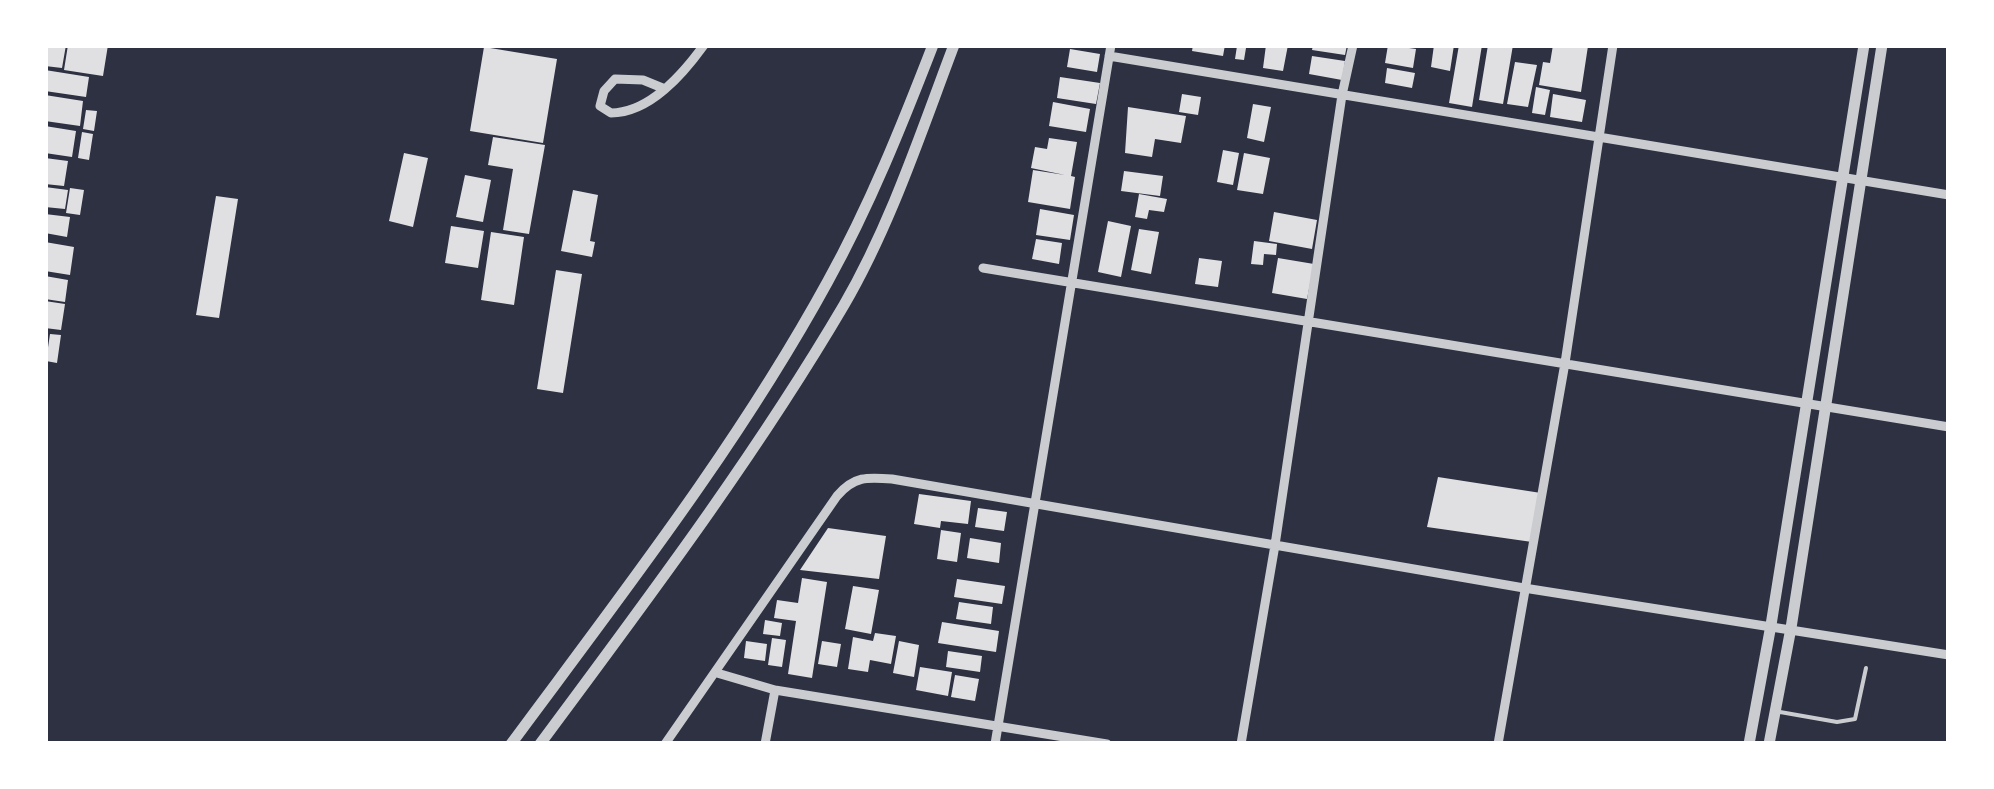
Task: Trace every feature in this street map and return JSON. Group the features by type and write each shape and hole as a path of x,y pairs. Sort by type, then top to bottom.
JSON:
{"street":[{"path":"665,90 643,80 616,79 604,91 600,106 604,112 620,113 665,90 704,45"},
{"path":"511,744 716,459 809,314 876,184 934,45"},
{"path":"540,744 728,487 846,303 900,186 954,45"},
{"path":"1240,744 1275,545 1342,94 1353,45"},
{"path":"1498,744 1565,363 1613,45"},
{"path":"1749,744 1864,45"},
{"path":"1768,744 1791,628 1882,45"},
{"path":"995,744 1110,51 1598,138 1949,195"},
{"path":"982,268 1949,426"},
{"path":"666,744 848,484 866,478 892,479 1524,588 1949,655"},
{"path":"718,673 776,690 1107,744"},
{"path":"765,744 776,690"}],"lane":[{"path":"1775,711 1837,722 1855,720 1866,668"}],"building":[{"path":"45,45 66,45 62,68 45,66"},
{"path":"68,45 108,45 103,76 64,70"},
{"path":"1193,45 1225,45 1223,56 1192,51"},
{"path":"1266,45 1288,45 1283,71 1263,68"},
{"path":"1313,45 1347,45 1345,55 1312,50"},
{"path":"1388,45 1416,49 1413,68 1385,63"},
{"path":"1434,45 1454,45 1450,71 1431,67"},
{"path":"1459,45 1482,45 1472,107 1449,103"},
{"path":"1488,45 1513,45 1503,104 1479,100"},
{"path":"1553,45 1588,46 1581,92 1539,85 1543,62 1550,63"},
{"path":"1237,46 1246,48 1244,60 1235,59"},
{"path":"484,47 557,59 543,143 470,131"},
{"path":"1070,49 1100,54 1097,72 1067,67"},
{"path":"1312,56 1345,61 1342,80 1309,74"},
{"path":"1515,62 1537,65 1528,107 1507,104"},
{"path":"1387,68 1415,73 1412,88 1385,83"},
{"path":"45,70 89,77 86,97 45,91"},
{"path":"1060,77 1100,83 1096,104 1057,98"},
{"path":"1536,87 1550,90 1545,115 1532,113"},
{"path":"1182,94 1201,97 1198,115 1179,112"},
{"path":"1553,94 1586,100 1582,122 1550,117"},
{"path":"45,95 83,101 80,126 45,121"},
{"path":"1053,102 1090,109 1086,132 1049,126"},
{"path":"1253,104 1271,107 1264,142 1247,138"},
{"path":"1128,107 1186,116 1181,143 1155,139 1152,157 1125,153"},
{"path":"86,110 97,111 94,131 83,129"},
{"path":"45,126 76,131 72,157 45,153"},
{"path":"82,132 93,134 89,160 78,158"},
{"path":"493,137 545,145 529,234 503,230 513,169 488,165"},
{"path":"1049,138 1077,142 1070,209 1028,202 1033,170 1065,175 1031,168 1035,147 1047,149"},
{"path":"1223,150 1239,153 1233,185 1217,182"},
{"path":"404,153 428,158 413,227 389,221"},
{"path":"1244,153 1270,158 1263,194 1237,190"},
{"path":"45,158 68,161 64,186 45,184"},
{"path":"1124,171 1163,176 1160,196 1121,191"},
{"path":"465,175 491,180 483,222 456,217"},
{"path":"45,187 68,190 65,209 45,207"},
{"path":"70,188 84,190 80,215 66,213"},
{"path":"573,190 598,195 590,241 595,242 592,257 561,251"},
{"path":"1139,194 1167,199 1164,212 1149,210 1147,219 1135,217"},
{"path":"216,196 238,199 219,318 196,315"},
{"path":"1040,209 1074,215 1070,240 1036,235"},
{"path":"1274,212 1317,220 1312,249 1269,241"},
{"path":"45,214 70,217 67,237 45,233"},
{"path":"1108,221 1131,226 1121,277 1098,272"},
{"path":"451,226 484,231 478,268 445,263"},
{"path":"1139,229 1159,232 1151,274 1131,270"},
{"path":"491,232 524,237 514,305 481,300"},
{"path":"1036,239 1062,243 1059,264 1032,259"},
{"path":"1254,241 1277,244 1276,255 1264,254 1263,265 1251,264"},
{"path":"45,242 74,247 70,275 45,271"},
{"path":"1199,258 1222,261 1218,287 1195,284"},
{"path":"1278,258 1314,264 1307,299 1272,293"},
{"path":"556,270 582,274 563,393 537,389"},
{"path":"45,276 68,280 65,302 45,299"},
{"path":"45,301 65,304 61,330 45,328"},
{"path":"50,334 61,335 57,363 46,361"},
{"path":"1438,477 1541,493 1532,542 1427,527"},
{"path":"919,494 971,501 968,524 941,521 940,528 914,524"},
{"path":"978,508 1007,512 1004,531 975,527"},
{"path":"828,528 886,536 879,579 800,570"},
{"path":"941,530 961,533 957,562 937,559"},
{"path":"970,538 1001,543 999,563 967,558"},
{"path":"802,578 827,582 812,678 788,674 796,621 774,618 777,600 798,603"},
{"path":"957,579 1005,586 1002,604 954,597"},
{"path":"853,586 879,590 871,634 845,629"},
{"path":"959,602 993,607 991,624 956,619"},
{"path":"765,620 782,623 780,636 763,634"},
{"path":"942,622 999,631 996,652 938,643"},
{"path":"875,633 896,636 891,664 870,660 868,672 848,669 853,637 873,641"},
{"path":"772,638 786,640 782,667 768,665"},
{"path":"746,641 767,644 765,661 744,658"},
{"path":"822,641 841,644 837,667 818,664"},
{"path":"899,641 919,645 914,677 893,673"},
{"path":"948,651 982,656 980,672 946,667"},
{"path":"920,667 952,672 948,696 916,690"},
{"path":"955,675 979,679 975,701 951,697"}]}
